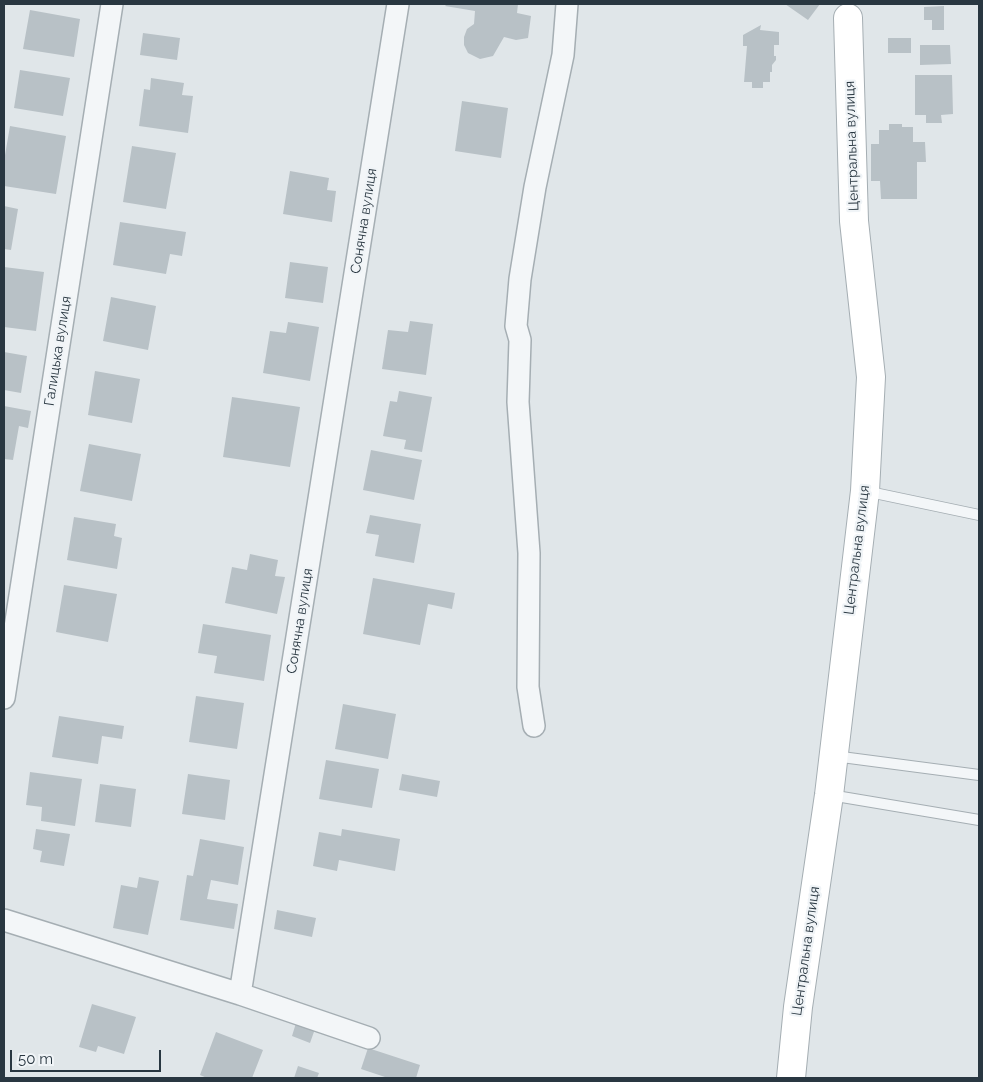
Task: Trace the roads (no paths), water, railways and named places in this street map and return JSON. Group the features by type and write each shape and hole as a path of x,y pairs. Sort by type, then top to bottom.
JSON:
{"main road":[{"name":"Центральна вулиця","path":"791,1078 798,1007 829,795 865,491 871,377 854,221 848,18"}],"street":[{"name":"Галицька вулиця","path":"4,698 112,4"},
{"name":"Сонячна вулиця","path":"240,994 398,4"},
{"path":"534,726 528,687 529,553 518,402 520,340 516,326 520,279 535,187 563,55 566,4"},
{"path":"4,920 240,994 369,1038"}],"lane":[{"path":"865,491 979,515"},
{"path":"833,756 979,775"},
{"path":"829,795 979,820"}]}
